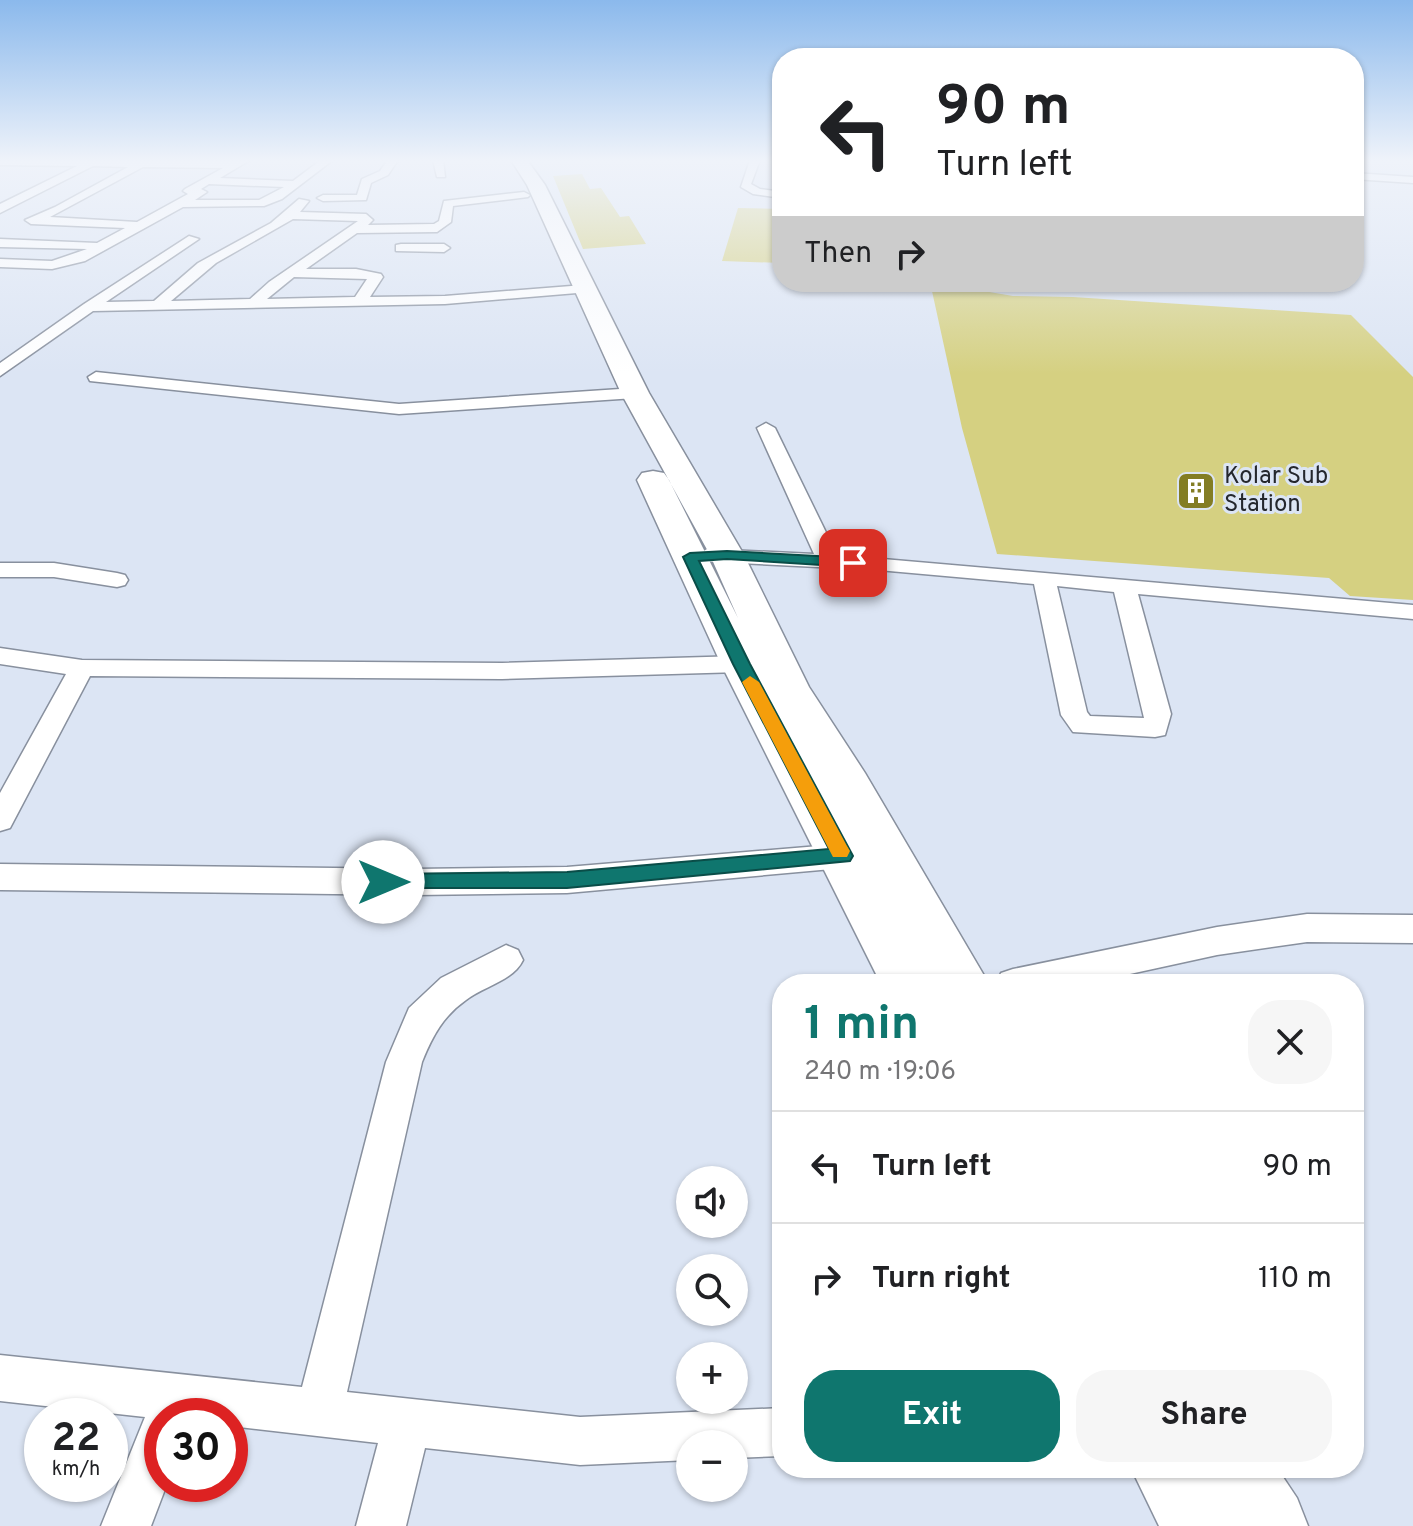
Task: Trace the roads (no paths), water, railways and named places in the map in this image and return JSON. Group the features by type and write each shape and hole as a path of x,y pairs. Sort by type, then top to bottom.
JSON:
{"main road":[{"path":"553,231 574,289 624,394 690,557 741,664 904,974"},
{"path":"624,394 727,555 789,688 849,785 956,974"},
{"path":"1175,1478 1202,1526"},
{"path":"1239,1478 1269,1526"}],"street":[{"path":"0,263 52,265 67,262 129,231"},
{"path":"157,307 198,269 264,231"},
{"path":"253,305 351,231"},
{"path":"0,371 89,307 193,239"},
{"path":"0,243 101,245"},
{"path":"384,248 444,248"},
{"path":"324,249 354,249"},
{"path":"292,273 356,273 376,277 359,302"},
{"path":"89,307 445,300 574,289"},
{"path":"96,377 399,409 624,394"},
{"path":"766,428 829,562"},
{"path":"690,557 727,555 878,563 1413,612"},
{"path":"0,570 54,570 117,580"},
{"path":"1044,579 1074,715 1083,725 1155,728 1158,714 1124,585"},
{"path":"0,656 82,668 502,671 741,664"},
{"path":"0,820 82,668"},
{"path":"0,877 415,882 567,880 843,856"},
{"path":"1060,974 1217,941 1307,928 1413,929"},
{"path":"319,1412 404,1062 422,1019 453,989 506,960"},
{"path":"0,1378 144,1410"},
{"path":"248,1413 319,1412 580,1441 772,1432"},
{"path":"381,1526 407,1422"},
{"path":"126,1526 144,1480"}],"place":[{"name":"Kolar Sub Station","path":"1196,491"}]}
